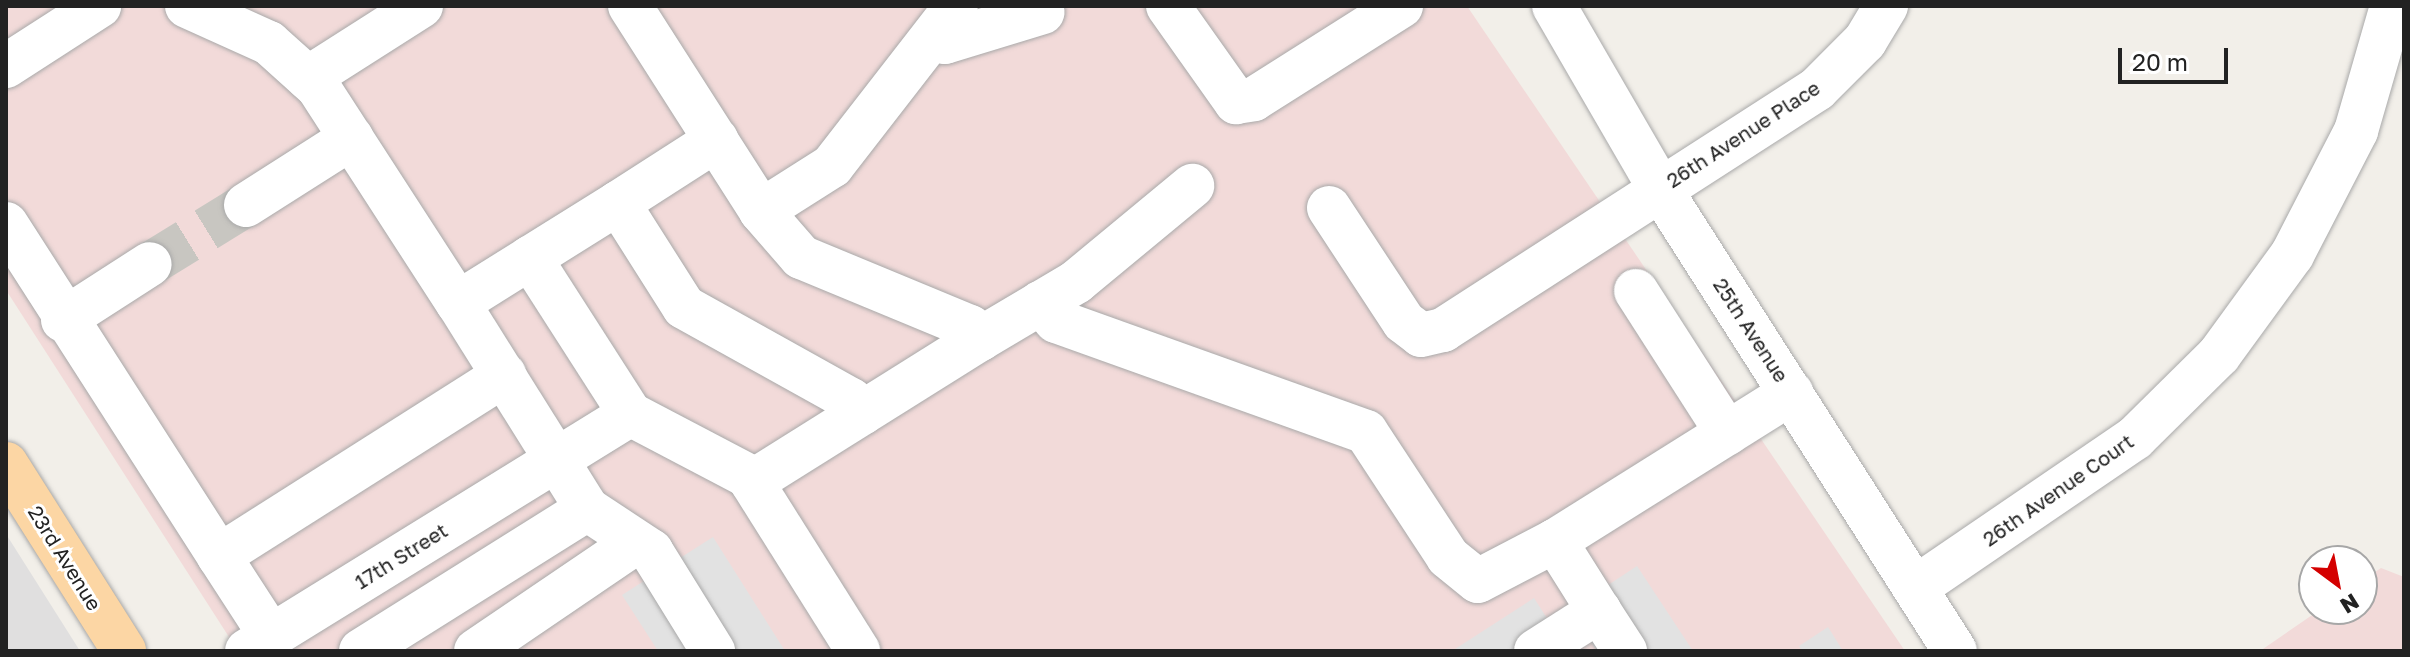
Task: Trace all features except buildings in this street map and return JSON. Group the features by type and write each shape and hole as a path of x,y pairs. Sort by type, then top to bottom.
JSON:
{"main road":[{"name":"23rd Avenue","path":"6,464 124,651"}],"street":[{"path":"6,66 99,6"},
{"path":"187,6 269,43 308,78 351,138 458,303 587,509 651,551 713,651"},
{"path":"308,78 421,6"},
{"path":"630,6 761,211 801,257 970,327 980,339"},
{"path":"1168,6 1236,102 1254,99 1401,6"},
{"name":"25th Avenue","path":"1554,6 1660,189 1955,651"},
{"name":"26th Avenue Place","path":"1329,208 1404,322 1421,335 1443,330 1817,89 1865,41 1886,6"},
{"name":"26th Avenue Court","path":"1915,588 2135,438 2219,355 2292,255 2356,131 2392,6"},
{"path":"946,21 945,42 1043,12"},
{"path":"761,211 832,166 946,21"},
{"path":"246,205 351,138"},
{"path":"458,303 716,140"},
{"path":"752,482 1040,303 1192,186"},
{"path":"618,203 684,307 851,400 862,413"},
{"path":"6,224 63,320 219,556 259,644"},
{"path":"530,258 630,414 752,482 858,651"},
{"path":"63,320 150,264"},
{"path":"1636,291 1727,433"},
{"path":"1040,303 1056,321 1366,432 1448,557 1469,577 1499,575 1791,393"},
{"path":"219,556 504,375"},
{"name":"17th Street","path":"259,644 630,414"},
{"path":"361,651 587,509"},
{"path":"1555,541 1625,651"},
{"path":"476,651 635,543"},
{"path":"1536,651 1599,611"}],"shaded area":[{"path":"6,6 1467,6 1905,651 238,651 6,290"},
{"path":"6,534 80,651 6,651"},
{"path":"713,537 785,651 658,651 622,595"},
{"path":"1637,566 1693,651 1597,651 1570,610"},
{"path":"2381,568 2404,577 2404,651 2260,651 2298,625 2378,625 2378,570"},
{"path":"1534,598 1568,651 1452,651"},
{"path":"1828,627 1843,651 1802,651 1799,646"}],"tunnel":[{"path":"150,264 246,205"}]}
